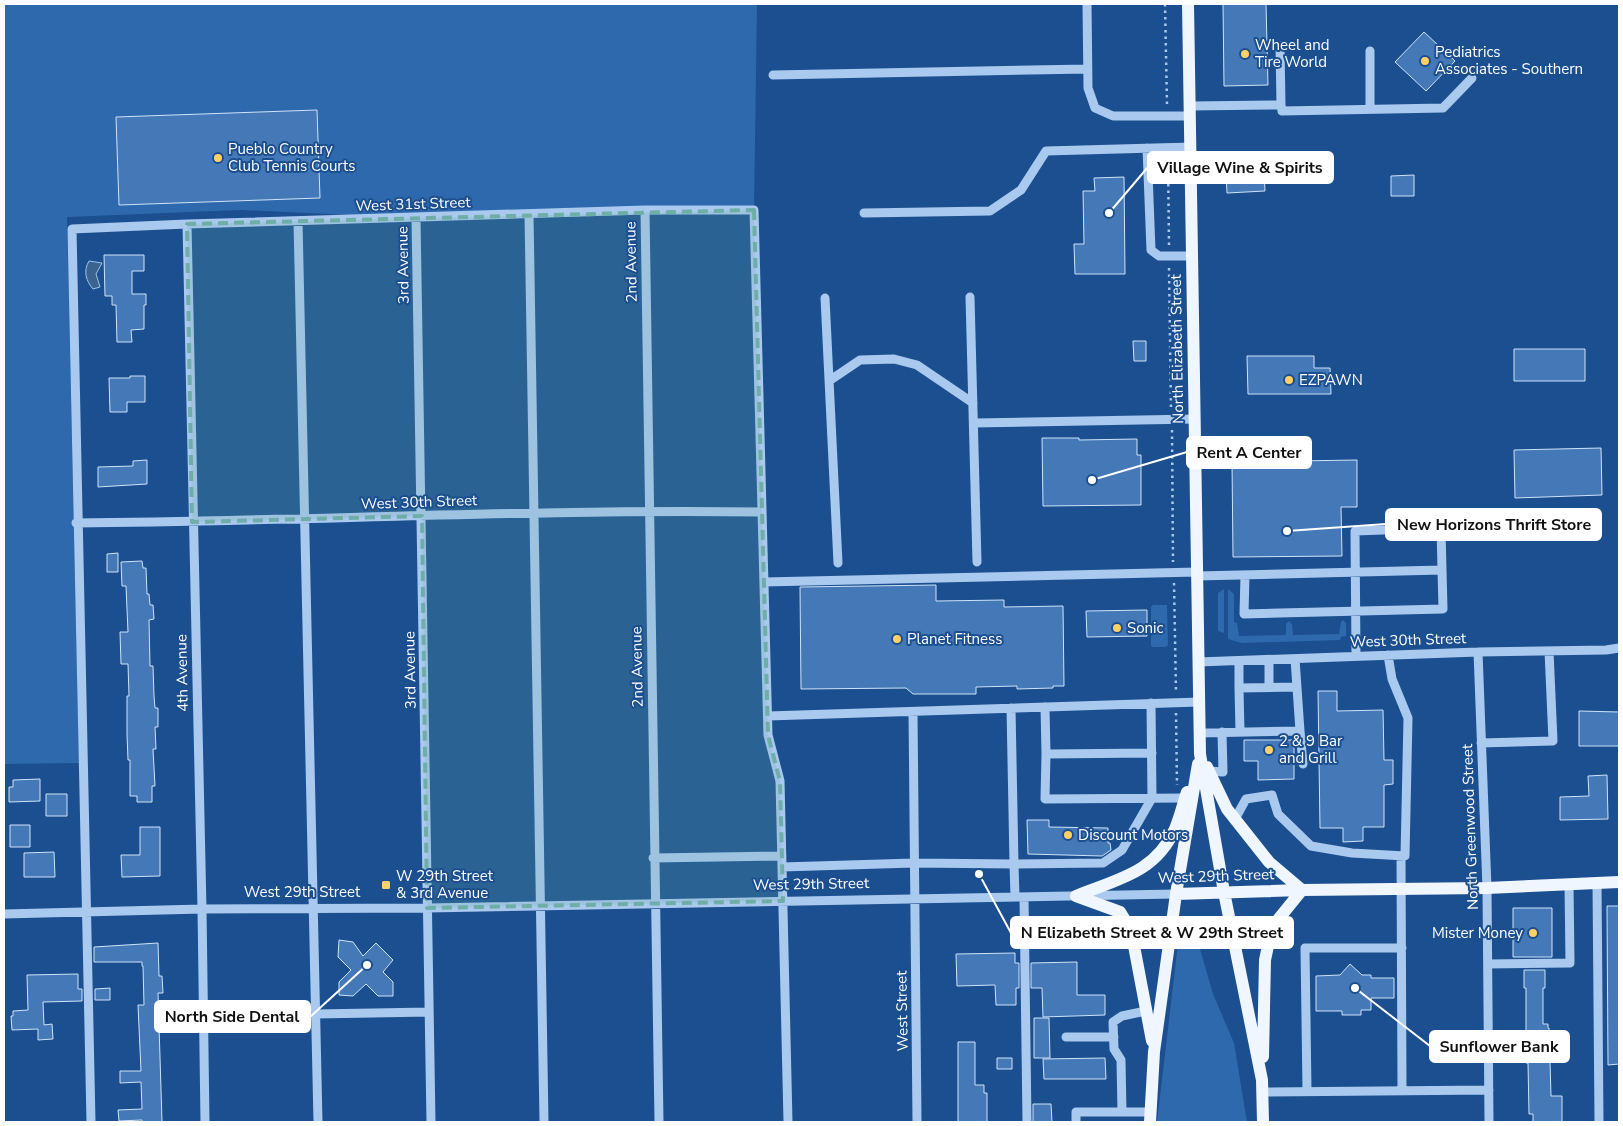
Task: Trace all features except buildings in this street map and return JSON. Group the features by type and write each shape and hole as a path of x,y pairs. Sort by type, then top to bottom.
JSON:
{"main road":[{"name":"North Elizabeth Street","path":"1150,1117 1154,1052 1176,894 1200,754 1188,4"},
{"name":"North Elizabeth Street","path":"1200,754 1224,892 1262,1086 1263,1122"},
{"path":"1200,754 1227,809 1269,862 1302,890 1272,927 1265,960 1262,1086"},
{"path":"1076,896 1140,871 1162,851 1175,828 1200,754"},
{"name":"West 29th Street","path":"1176,894 1302,890 1487,888 1619,882"},
{"path":"1076,896 1120,912 1131,930 1154,1052"}],"street":[{"path":"1087,4 1088,88 1095,108 1113,116 1282,105"},
{"path":"1280,46 1282,111 1443,108 1472,78"},
{"path":"1370,51 1370,109"},
{"path":"773,75 1087,69"},
{"path":"864,214 990,211 1021,190 1046,151 1191,147"},
{"path":"1147,148 1151,250 1159,256 1192,256"},
{"name":"West 31st Street","path":"76,523 72,229 645,210 754,210 762,512"},
{"name":"2nd Avenue","path":"645,210 654,902 659,1122"},
{"path":"529,214 544,1122"},
{"name":"3rd Avenue","path":"416,218 431,1122"},
{"path":"298,221 318,1122"},
{"name":"4th Avenue","path":"187,224 205,1122"},
{"path":"970,297 978,562"},
{"path":"825,298 838,563"},
{"path":"829,381 860,360 894,359 917,365 973,403"},
{"path":"974,423 1195,419"},
{"name":"West 30th Street","path":"76,523 192,522 648,510 762,512"},
{"path":"762,512 768,735 780,781 788,1122"},
{"path":"76,523 91,1122"},
{"path":"1245,574 1244,614 1356,611 1443,609 1441,528 1355,531 1356,611 1356,656"},
{"path":"764,582 1442,570"},
{"name":"West 30th Street","path":"1198,662 1478,652 1606,650 1619,648"},
{"path":"1481,743 1553,741 1549,651"},
{"name":"North Greenwood Street","path":"1478,652 1487,888 1489,1122"},
{"path":"1235,819 1246,800 1272,795 1278,814 1311,846 1352,853 1405,856 1408,718 1392,679 1388,655"},
{"path":"1295,659 1303,764"},
{"path":"1269,660 1269,688"},
{"path":"1239,661 1240,732"},
{"path":"1239,688 1297,687"},
{"path":"768,716 1199,702"},
{"path":"782,867 914,863 1103,864 1122,850 1152,798 1151,703"},
{"path":"1044,707 1045,799 1185,798"},
{"path":"1011,708 1014,864 1020,896 1027,1122"},
{"name":"West Street","path":"913,712 917,1122"},
{"path":"1200,733 1300,731"},
{"path":"1208,771 1223,772 1222,732"},
{"path":"1046,754 1152,753"},
{"path":"654,858 782,856"},
{"path":"1401,856 1402,1090"},
{"path":"1597,883 1599,1122"},
{"path":"1488,964 1570,964 1569,884"},
{"name":"West 29th Street","path":"4,914 202,909 428,908 654,902 1176,894"},
{"path":"1307,1092 1305,948 1402,948"},
{"path":"1122,1112 1121,1060 1114,1049 1113,1022 1122,1016 1146,1011"},
{"path":"316,1014 429,1012"},
{"path":"1066,1037 1114,1037"},
{"path":"1262,1086 1307,1092 1489,1090"},
{"path":"1076,1122 1076,1112 1122,1112 1150,1117"}],"highlighted area":[{"path":"754,210 768,735 780,781 783,901 427,908 422,516 192,522 187,224"}],"shaded area":[{"path":"4,4 757,4 754,210 416,218 241,210 67,217 79,763 4,764"},
{"path":"89,261 102,263 96,274 100,287 93,289 86,276 86,268"},
{"path":"1224,589 1224,633 1218,631 1218,593"},
{"path":"1228,589 1234,594 1234,622 1237,623 1239,636 1285,635 1286,624 1289,621 1292,624 1293,635 1339,634 1343,620 1346,623 1346,636 1341,637 1340,640 1242,643 1228,639"},
{"path":"1153,605 1167,605 1168,645 1166,647 1151,646 1151,607"},
{"path":"1179,935 1196,935 1213,994 1234,1043 1247,1122 1157,1122"}],"place":[{"name":"Wheel and Tire World","path":"1245,54"},
{"name":"Pediatrics Associates - Southern","path":"1425,61"},
{"name":"Pueblo Country Club Tennis Courts","path":"218,158"},
{"name":"Village Wine & Spirits","path":"1109,213"},
{"name":"EZPAWN","path":"1289,380"},
{"name":"Rent A Center","path":"1092,480"},
{"name":"New Horizons Thrift Store","path":"1287,531"},
{"name":"Sonic","path":"1117,628"},
{"name":"Planet Fitness","path":"897,639"},
{"name":"2 & 9 Bar and Grill","path":"1269,750"},
{"name":"Discount Motors","path":"1068,835"},
{"name":"N Elizabeth Street & W 29th Street","path":"979,874"},
{"name":"W 29th Street & 3rd Avenue","path":"386,885"},
{"name":"Mister Money","path":"1533,933"},
{"name":"North Side Dental","path":"367,965"},
{"name":"Sunflower Bank","path":"1355,988"}]}
